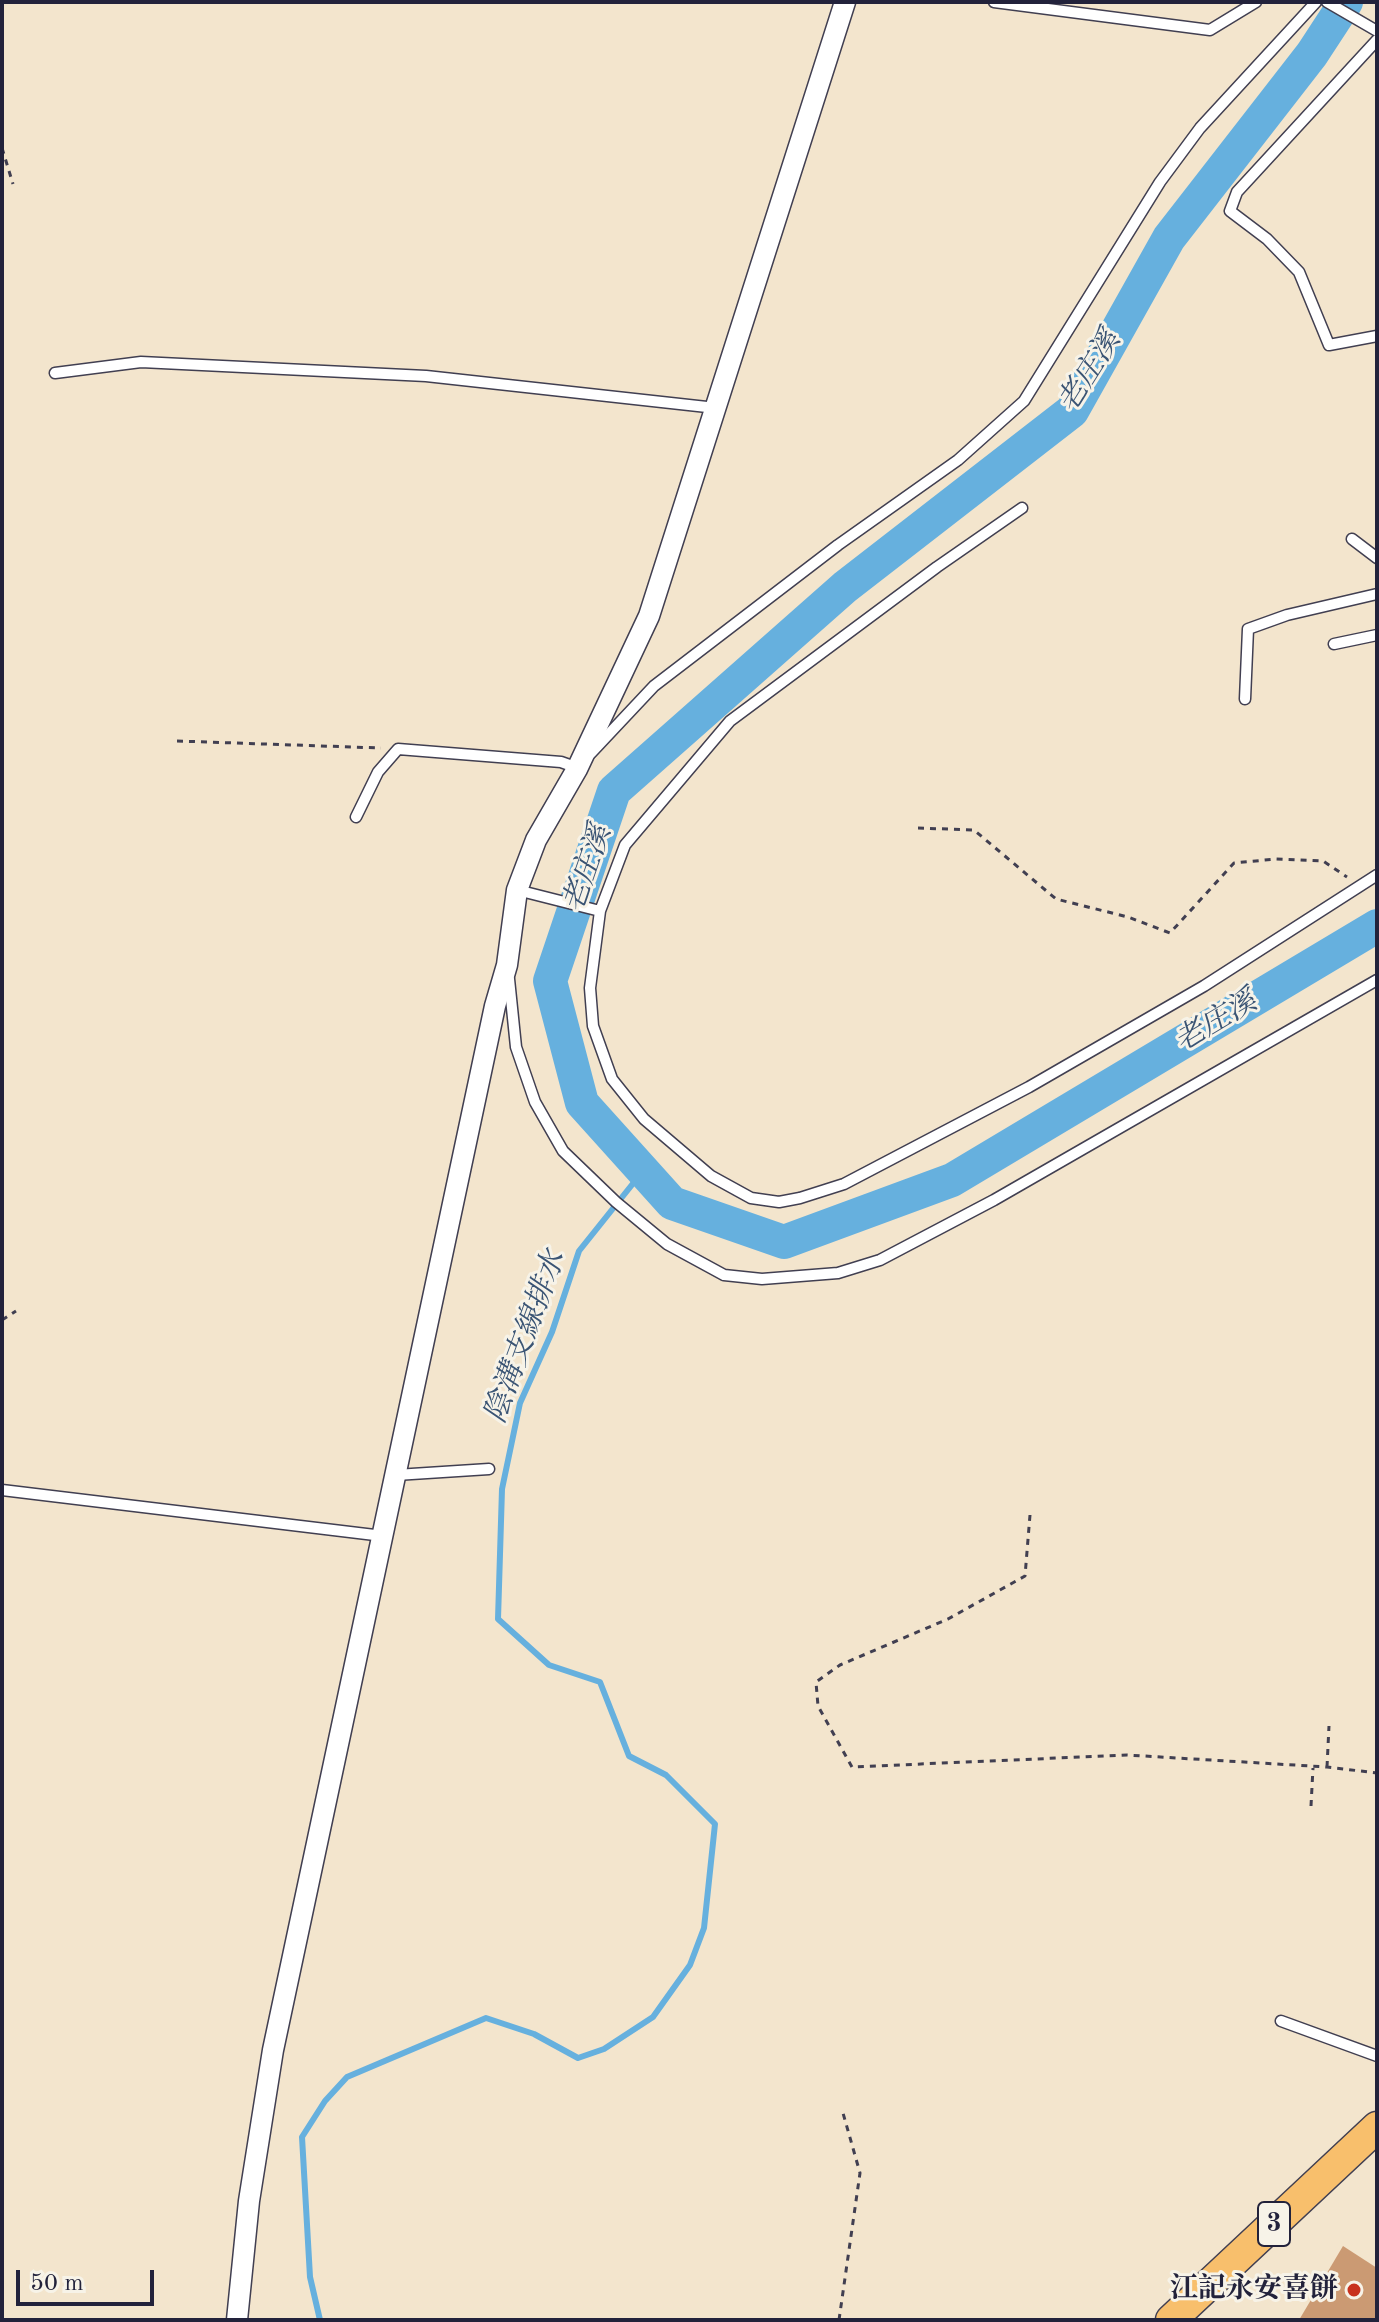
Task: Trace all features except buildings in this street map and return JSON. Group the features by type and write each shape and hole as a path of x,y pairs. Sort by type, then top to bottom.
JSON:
{"main road":[{"name":"3","path":"1171,2320 1377,2127"},
{"name":"3","path":"1200,2320 1377,2155"}],"street":[{"path":"237,2320 249,2201 273,2050 495,1006 507,965 517,890 536,840 577,769 649,616 845,2"}],"lane":[{"path":"994,2 1210,30 1256,2"},
{"path":"356,817 378,772 398,749 561,762 577,769 654,686 838,545 958,460 1024,401 1160,182 1200,128 1316,2"},
{"path":"1327,2 1377,31"},
{"path":"1377,40 1237,192 1230,211 1267,239 1299,272 1329,345 1377,336"},
{"path":"55,373 141,362 426,376 716,408"},
{"path":"1022,508 937,567 730,721 625,845 600,911 590,988 593,1026 612,1079 644,1119 711,1176 751,1198 779,1202 844,1184 1029,1087 1204,986 1377,875"},
{"path":"1352,539 1377,558"},
{"path":"1245,699 1248,629 1287,615 1377,594"},
{"path":"1334,644 1377,635"},
{"path":"517,890 600,911"},
{"path":"507,965 516,1047 535,1102 563,1151 616,1202 667,1244 724,1275 762,1279 838,1273 880,1260 994,1200 1377,980"},
{"path":"396,1475 489,1469"},
{"path":"2,1490 383,1536"},
{"path":"1281,2021 1377,2056"}],"path":[{"path":"2,148 13,184"},
{"path":"177,741 398,749"},
{"path":"918,828 974,830 1056,899 1128,917 1170,933 1234,863 1276,859 1323,861 1360,886"},
{"path":"2,1320 16,1311"},
{"path":"1030,1515 1025,1576 948,1619 840,1665 816,1682 818,1706 852,1767 1127,1755 1377,1773"},
{"path":"1327,1767 1329,1726"},
{"path":"1311,1806 1313,1768"},
{"path":"839,2320 860,2173 843,2113"}],"waterway":[{"name":"老庄溪","path":"1346,2 1312,54 1169,238 1072,411 845,587 614,791 550,981 582,1103 672,1203 784,1242 952,1180 1377,926"},
{"name":"陰溝支線排水","path":"320,2320 310,2277 302,2137 325,2101 347,2077 486,2018 534,2034 578,2058 604,2049 653,2017 690,1965 704,1928 715,1824 666,1775 629,1756 600,1682 549,1665 498,1619 502,1489 520,1403 552,1332 579,1251 643,1171"}],"place":[{"name":"江記永安喜餅","path":"1354,2290"}]}
